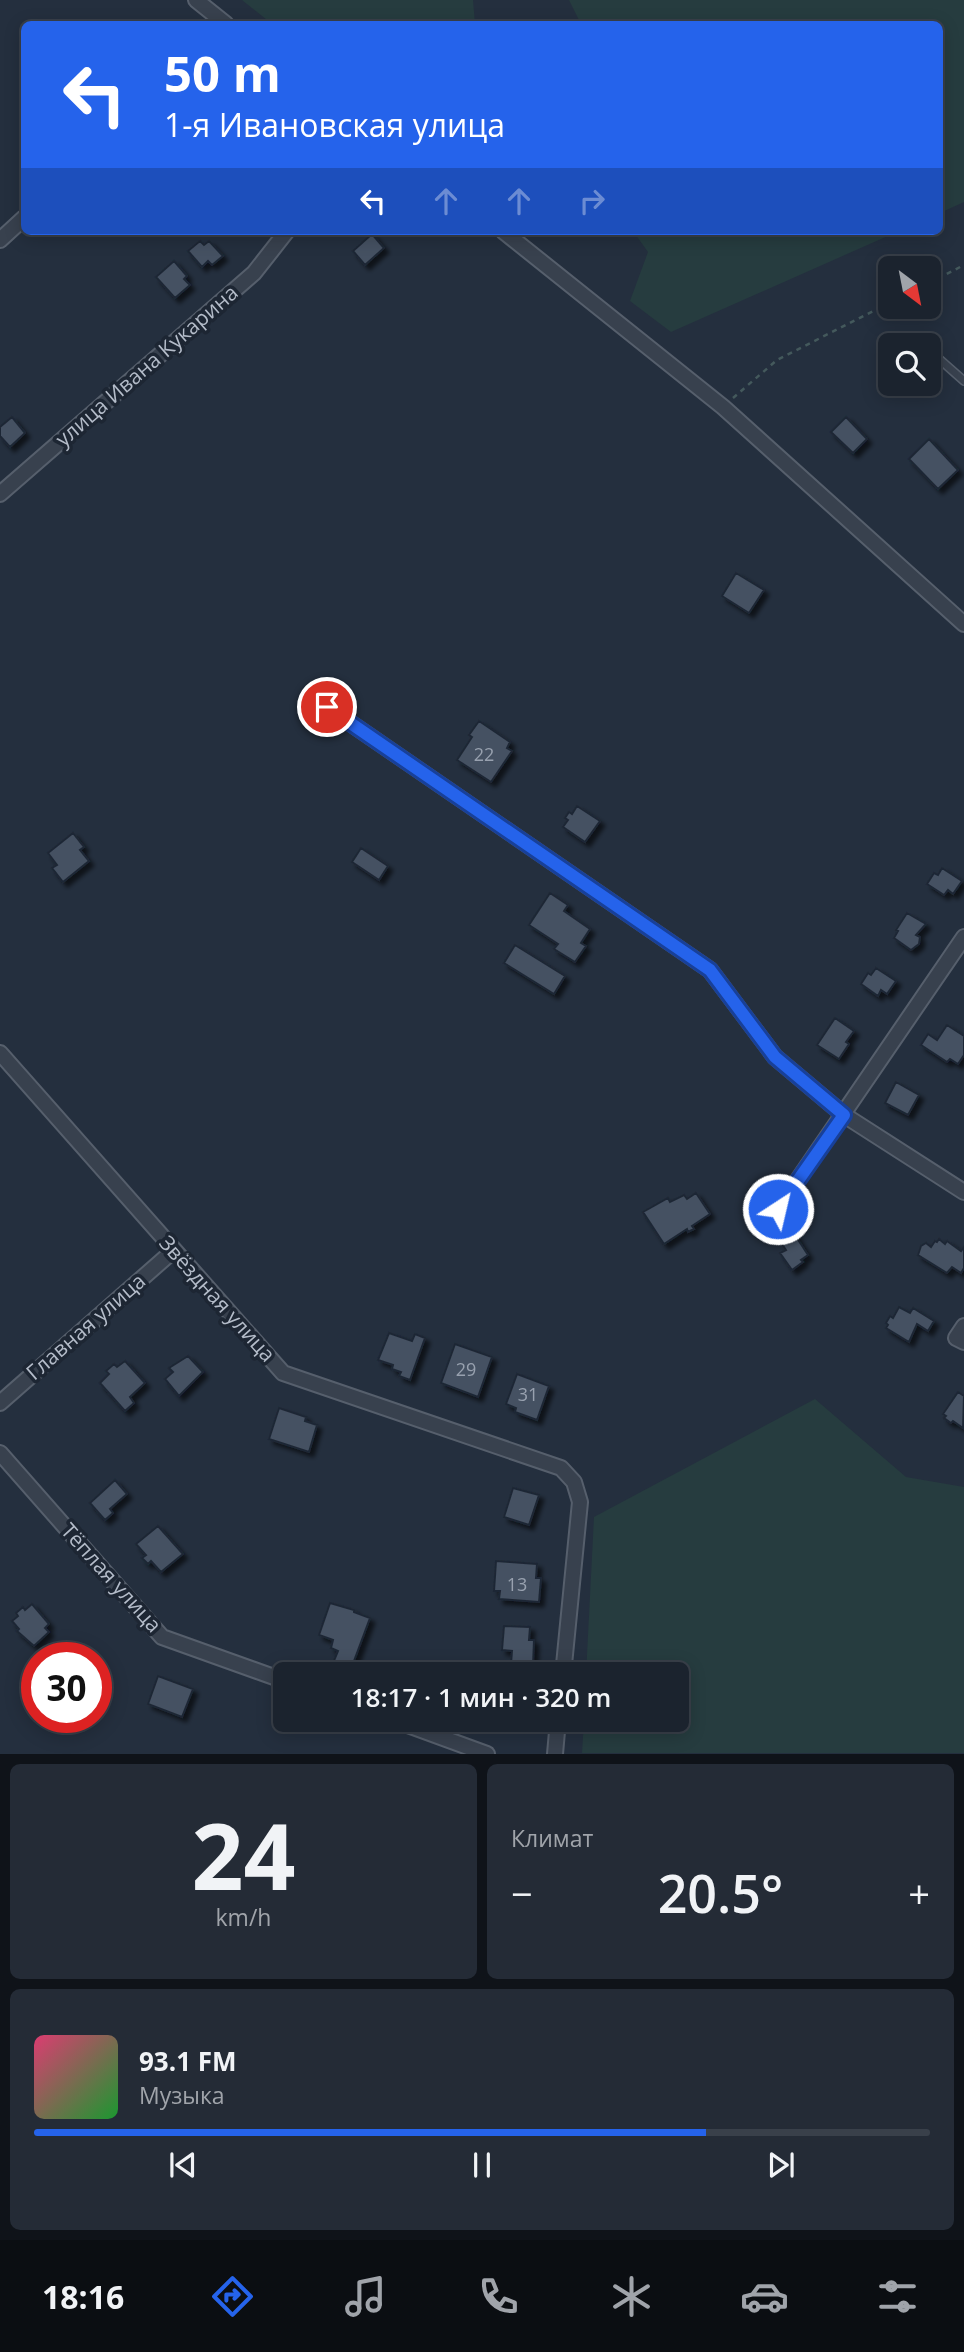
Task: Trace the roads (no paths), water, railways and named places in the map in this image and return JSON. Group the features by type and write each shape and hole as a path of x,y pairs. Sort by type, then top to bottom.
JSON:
{"street":[{"path":"195,0 222,21"},
{"path":"0,240 21,221"},
{"name":"улица Ивана Кукарина","path":"0,494 254,273 285,235"},
{"path":"508,235 723,407 964,625"},
{"path":"327,707 710,970 775,1057 844,1115 964,1192"},
{"path":"778,1209 964,937"},
{"name":"Звёздная улица","path":"0,1053 283,1373 561,1468 574,1482 580,1502 564,1662"},
{"name":"Главная улица","path":"0,1403 173,1251"},
{"path":"964,1326 956,1338 964,1342"},
{"name":"Тёплая улица","path":"0,1453 162,1637 273,1677"},
{"path":"427,1732 487,1754"},
{"path":"555,1754 557,1732"}],"lane":[{"path":"941,361 964,382"}]}
